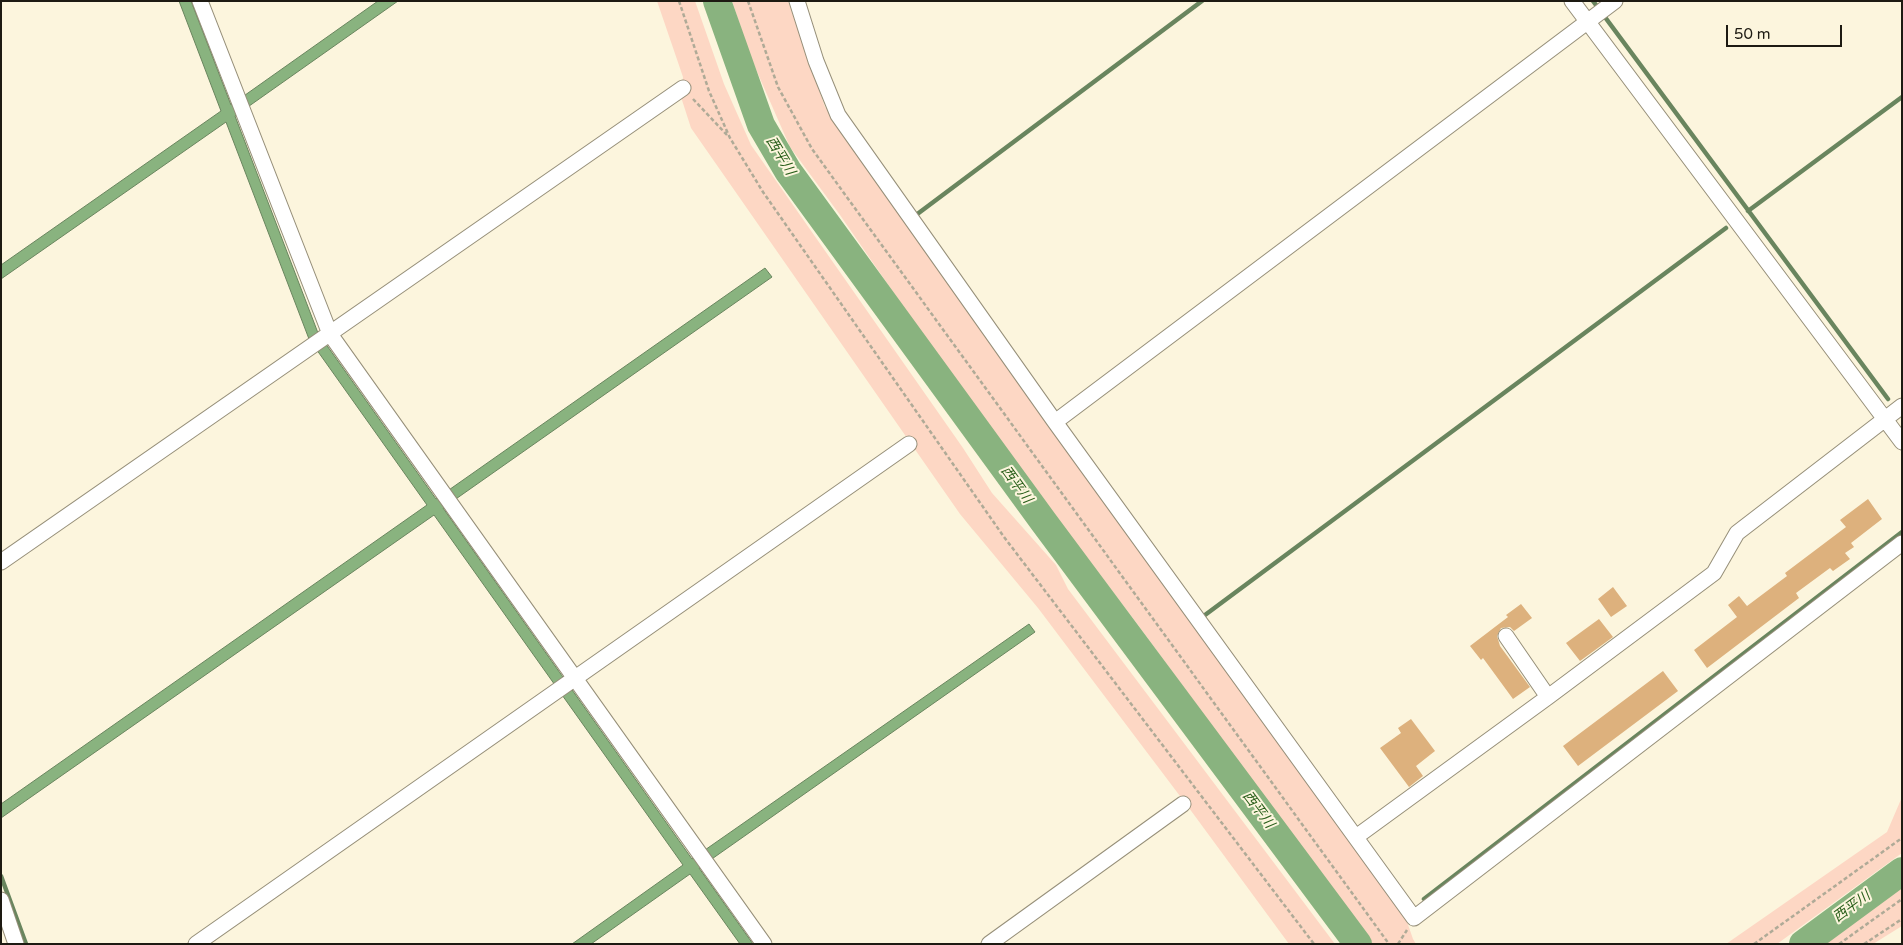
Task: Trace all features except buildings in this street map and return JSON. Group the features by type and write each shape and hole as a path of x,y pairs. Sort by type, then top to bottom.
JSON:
{"street":[{"path":"200,1 330,334 764,944"},
{"path":"798,1 816,61 838,115 1055,422 1414,918 1902,543"},
{"path":"1572,1 1902,442"},
{"path":"1055,422 1610,5"},
{"path":"1,562 683,88"},
{"path":"1356,837 1714,573 1737,533 1902,406"},
{"path":"196,944 908,444"},
{"path":"1506,636 1548,697"},
{"path":"989,944 1183,804"},
{"path":"1,900 16,944"}],"path":[{"path":"679,1 709,91 730,138 763,192 1004,537 1314,944"},
{"path":"748,1 778,87 812,149 1389,944"},
{"path":"683,88 730,138"},
{"path":"1754,944 1902,838"},
{"path":"1839,944 1902,899"},
{"path":"1864,944 1902,919"}],"shaded area":[{"path":"179,1 191,1 231,105 378,1 398,1 235,116 318,333 436,499 765,268 772,277 443,508 692,859 1029,624 1035,632 699,868 753,944 740,944 690,874 591,944 572,944 683,865 434,515 1,818 1,804 427,505 309,339 226,122 1,279 1,265 221,111"},
{"path":"657,1 695,1 724,84 751,145 963,448 992,493 1056,565 1068,589 1335,944 1289,944 1038,608 960,514 691,128 681,97 683,77"},
{"path":"732,1 788,1 825,107 1052,430 1405,916 1416,944 1372,944 1138,625 969,402 840,215 790,147 751,58"},
{"path":"1902,797 1902,853 1777,944 1726,944 1887,832"},
{"path":"1902,885 1902,926 1873,944 1820,944"}],"waterway":[{"name":"西平川","path":"717,1 761,125 788,171 1043,521 1358,944"},
{"path":"916,215 1202,1"},
{"path":"1593,1 1888,399"},
{"path":"1748,211 1902,97"},
{"path":"1205,615 1726,228"},
{"path":"1424,899 1902,532"},
{"name":"西平川","path":"1803,944 1902,871"},
{"path":"1,876 26,944"}]}
